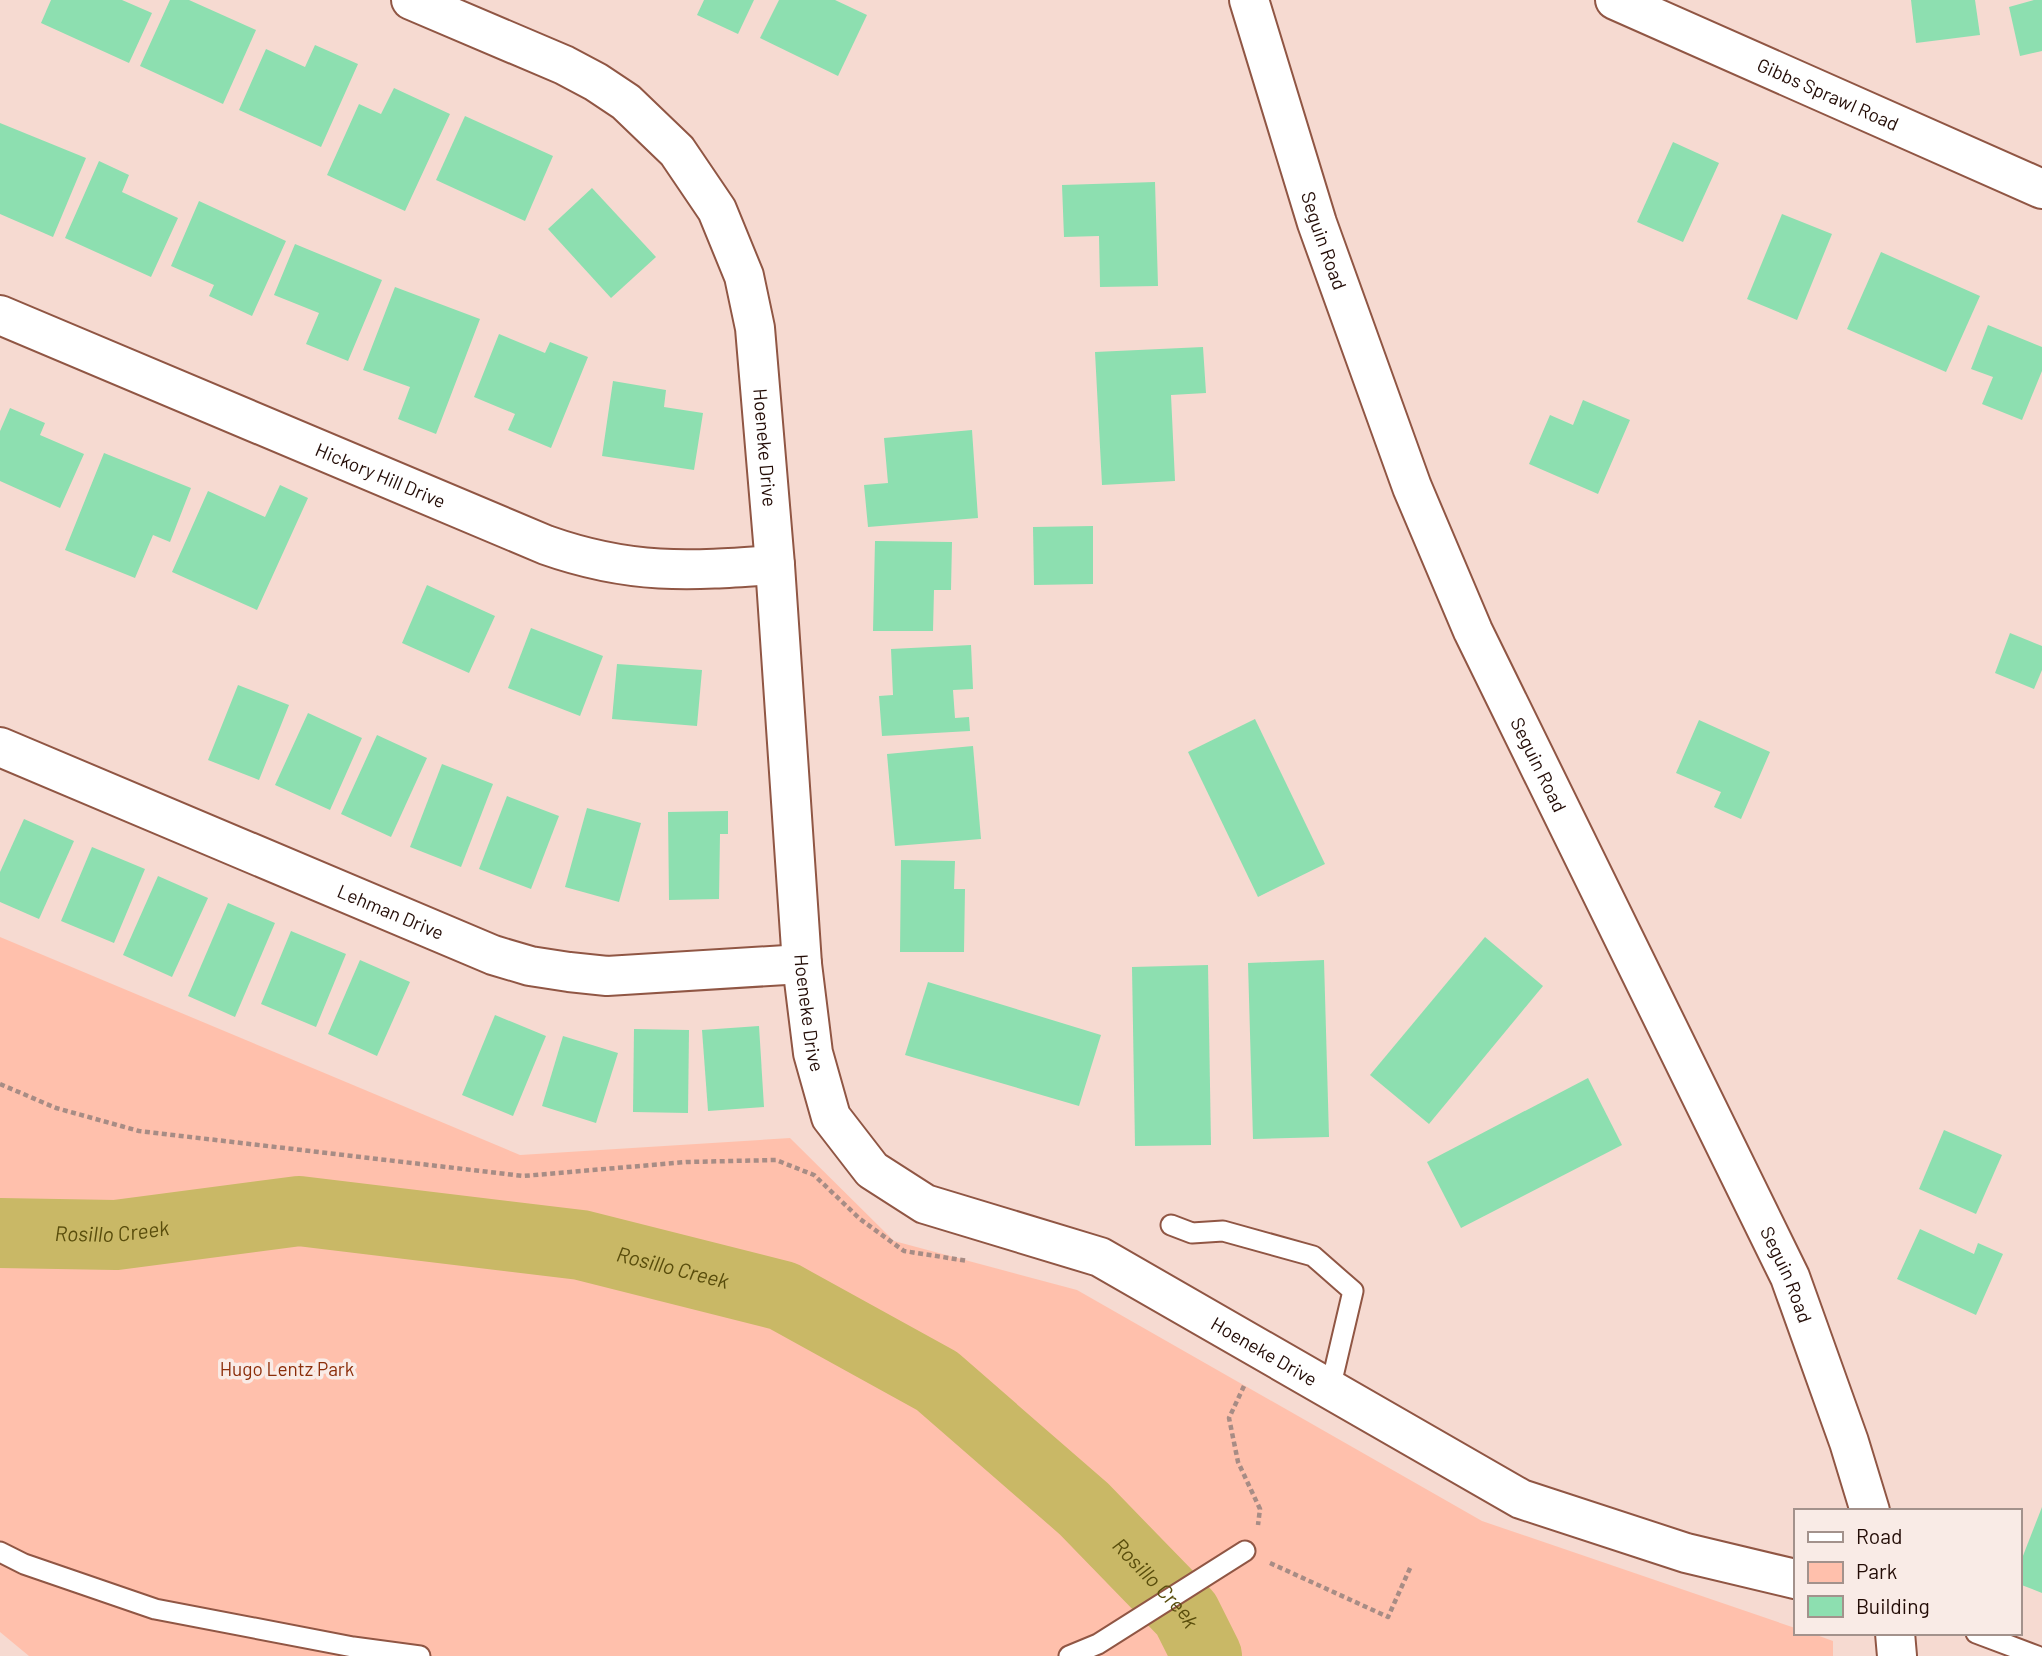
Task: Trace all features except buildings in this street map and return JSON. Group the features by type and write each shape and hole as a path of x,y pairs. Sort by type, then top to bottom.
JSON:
{"street":[{"name":"Hoeneke Drive","path":"411,0 564,65 616,95 677,151 717,210 744,276 755,328 775,565 803,964 813,1053 831,1116 872,1170 925,1203 1100,1257 1521,1499 1686,1553 1794,1579"},
{"name":"Seguin Road","path":"1250,0 1317,223 1412,487 1473,631 1790,1277 1849,1442 1869,1509"},
{"name":"Gibbs Sprawl Road","path":"1618,1 2042,189"},
{"name":"Hickory Hill Drive","path":"0,315 546,545 581,557 654,570 691,571 775,565"},
{"name":"Lehman Drive","path":"0,747 493,955 530,965 607,976 803,964"},
{"path":"1895,1635 1897,1656"}],"lane":[{"path":"1171,1224 1192,1233 1223,1231 1313,1256 1353,1291 1330,1389"},
{"path":"1069,1656 1098,1644 1244,1551"},
{"path":"0,1552 23,1564 155,1609 353,1647 420,1656"},
{"path":"1981,1635 2037,1656"}],"path":[{"path":"0,1084 56,1108 139,1131 523,1176 686,1162 776,1160 814,1175 860,1219 904,1251 969,1261"},
{"path":"1247,1380 1229,1418 1238,1462 1260,1509 1256,1537 1244,1551 1388,1617 1411,1566"}],"green space":[{"name":"Hugo Lentz Park","path":"0,937 520,1155 790,1138 894,1241 1077,1290 1482,1521 1794,1628 1794,1635 1816,1635 1833,1641 1833,1656 29,1656 0,1632"}],"waterway":[{"name":"Rosillo Creek","path":"0,1233 116,1235 299,1211 581,1245 783,1296 937,1381 1084,1509 1186,1614 1207,1656"}]}
